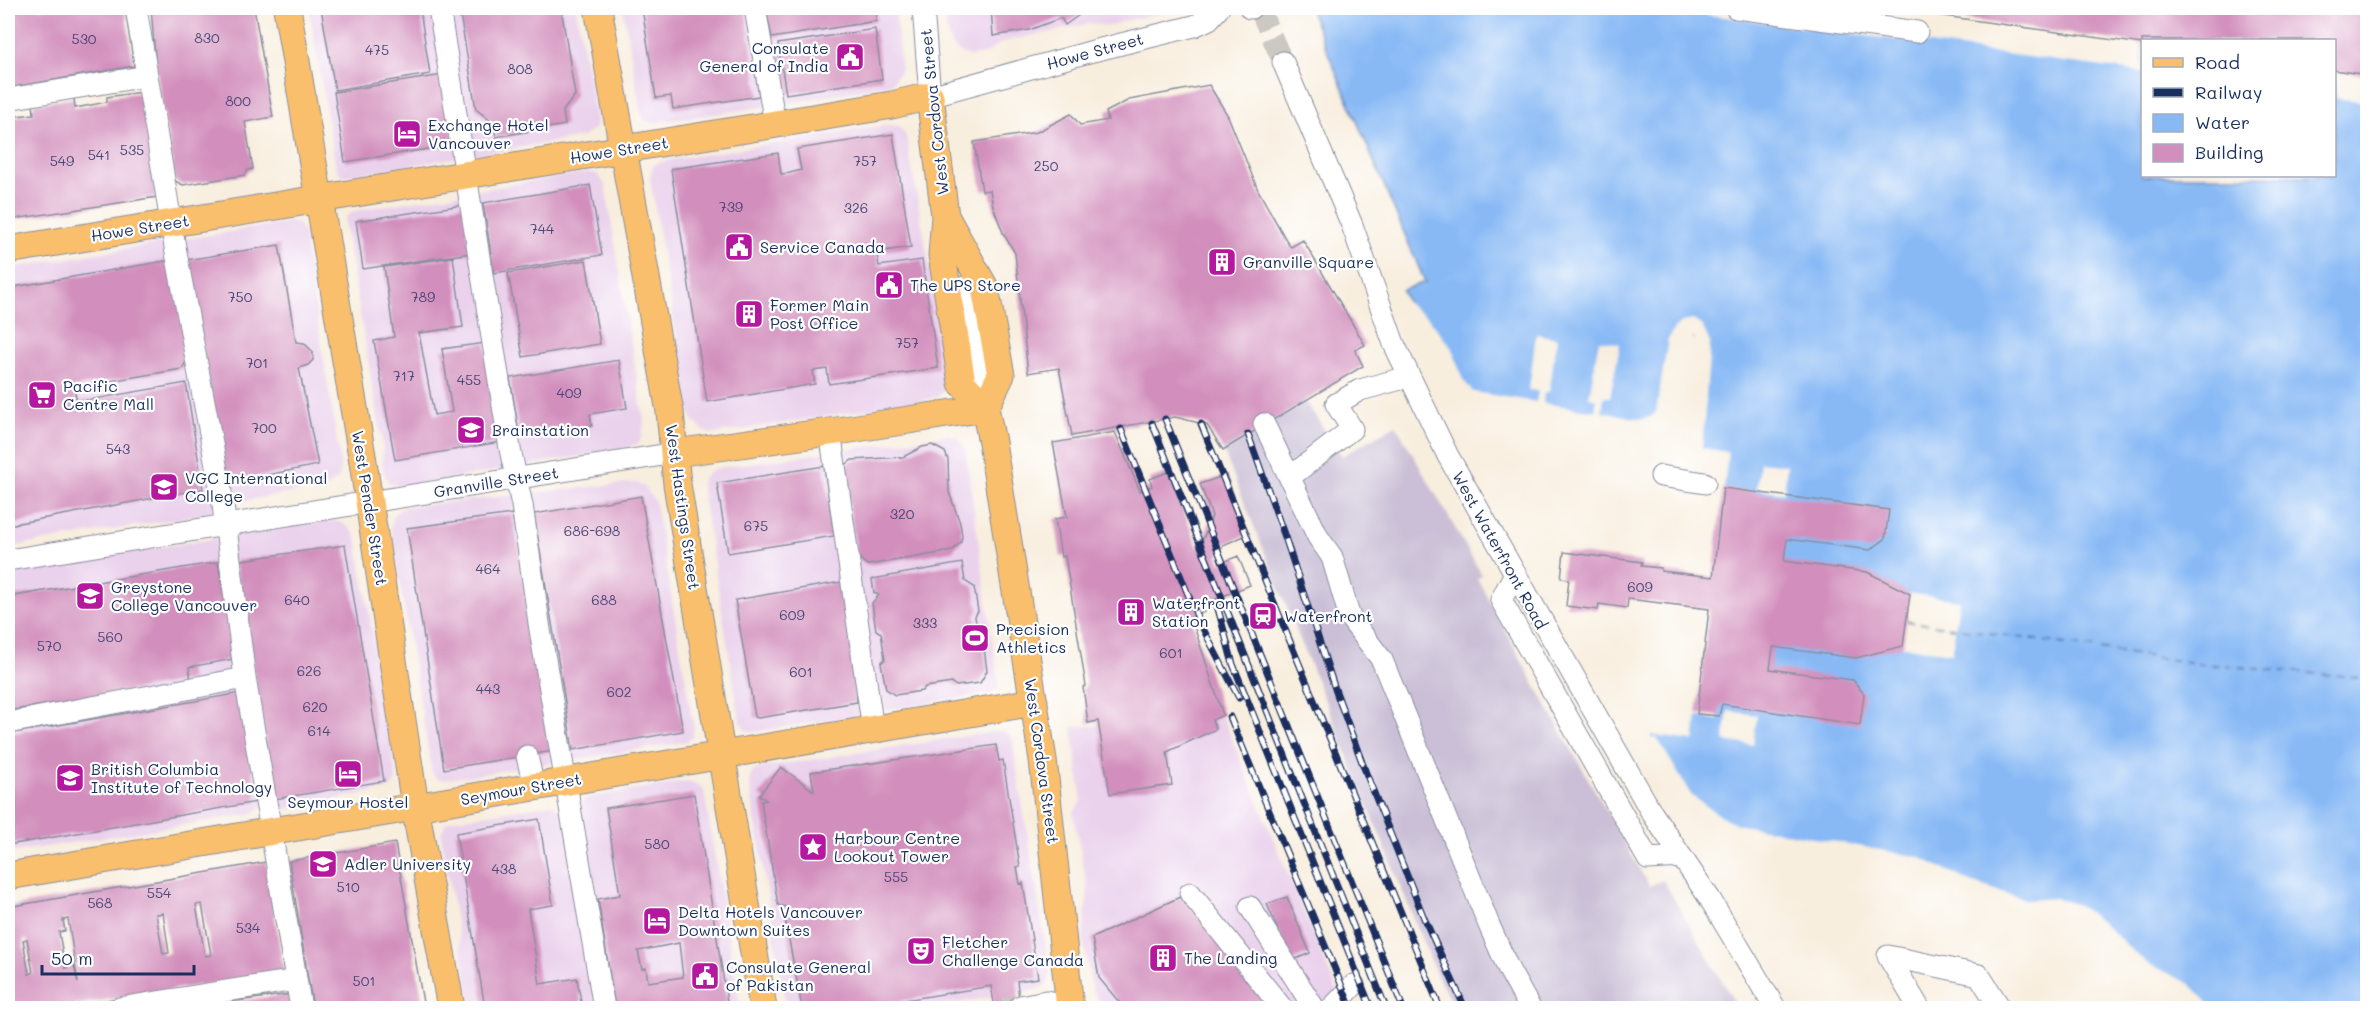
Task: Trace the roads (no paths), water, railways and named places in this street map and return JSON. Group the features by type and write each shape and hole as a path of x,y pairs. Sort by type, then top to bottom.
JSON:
{"main road":[{"name":"West Pender Street","path":"287,8 369,503 415,806 452,1008"},
{"name":"West Hastings Street","path":"598,8 670,412 677,484 763,1008"},
{"name":"Howe Street","path":"8,250 892,105 930,96"},
{"name":"West Cordova Street","path":"930,96 945,216 942,255 962,382 985,408 1043,760 1070,1008"},
{"name":"West Cordova Street","path":"945,216 985,288 1000,375 985,408"},
{"name":"Granville Street","path":"675,453 985,408"},
{"name":"Seymour Street","path":"8,876 272,829 722,756 1034,702"}],"street":[{"path":"136,8 171,223 226,526 245,678 301,1008"},
{"path":"439,8 522,505 564,781 604,1008"},
{"path":"754,8 775,124"},
{"name":"West Cordova Street","path":"923,8 930,96"},
{"name":"Howe Street","path":"930,96 1194,26 1209,19 1219,8"},
{"path":"1736,8 1917,32"},
{"name":"West Waterfront Road","path":"1283,62 1352,225 1382,312 1408,377 1448,456 1652,813 1710,899 1774,1008"},
{"path":"8,99 147,76"},
{"path":"964,287 985,408"},
{"path":"1290,477 1352,429 1336,404 1360,390 1408,377"},
{"path":"1264,424 1318,537 1332,557 1350,618 1382,660 1489,924 1509,970 1530,1008"},
{"path":"830,431 873,730"},
{"name":"Granville Street","path":"8,560 675,453"},
{"path":"1661,476 1705,483"},
{"path":"1514,575 1501,600 1648,859 1682,857"},
{"path":"8,723 245,678"},
{"path":"527,756 534,787"},
{"path":"1190,893 1282,1008"},
{"path":"1250,907 1314,1008"},
{"path":"1919,1008 1888,956 1979,975 2001,1008"},
{"path":"119,1008 297,980"},
{"path":"1332,1008 1354,985"},
{"path":"1020,1006 1046,1001 1070,1008"}],"water":[{"path":"1309,8 2367,8 2367,1008 2203,1008 2128,954 2064,914 1927,877 1849,862 1694,812 1651,745 1696,440 1701,347 1691,334 1679,343 1662,428 1473,411 1417,328 1402,290 1425,282"}],"tunnel":[{"path":"1259,8 1283,62"},
{"path":"1003,1008 1020,1006"}],"railway":[{"path":"1165,419 1403,1008"},
{"path":"1152,423 1386,1008"},
{"path":"1201,424 1440,1008"},
{"path":"1121,429 1198,619 1239,698"},
{"path":"1248,434 1366,773 1424,918 1465,1008"},
{"path":"1217,605 1233,664 1371,1008"},
{"path":"1230,717 1351,1008"}],"place":[{"name":"Consulate General of India","path":"850,57"},
{"name":"Exchange Hotel Vancouver","path":"407,134"},
{"name":"Service Canada","path":"739,247"},
{"name":"Granville Square","path":"1222,262"},
{"name":"The UPS Store","path":"889,285"},
{"name":"Former Main Post Office","path":"749,314"},
{"name":"Pacific Centre Mall","path":"42,395"},
{"name":"Brainstation","path":"471,430"},
{"name":"VGC International College","path":"164,487"},
{"name":"Greystone College Vancouver","path":"90,596"},
{"name":"Waterfront Station","path":"1131,612"},
{"name":"Waterfront","path":"1263,616"},
{"name":"Precision Athletics","path":"975,638"},
{"name":"Seymour Hostel","path":"348,774"},
{"name":"British Columbia Institute of Technology","path":"70,778"},
{"name":"Harbour Centre Lookout Tower","path":"813,847"},
{"name":"Adler University","path":"323,864"},
{"name":"Delta Hotels Vancouver Downtown Suites","path":"657,921"},
{"name":"Fletcher Challenge Canada","path":"921,951"},
{"name":"The Landing","path":"1163,958"},
{"name":"Consulate General of Pakistan","path":"705,976"}]}
